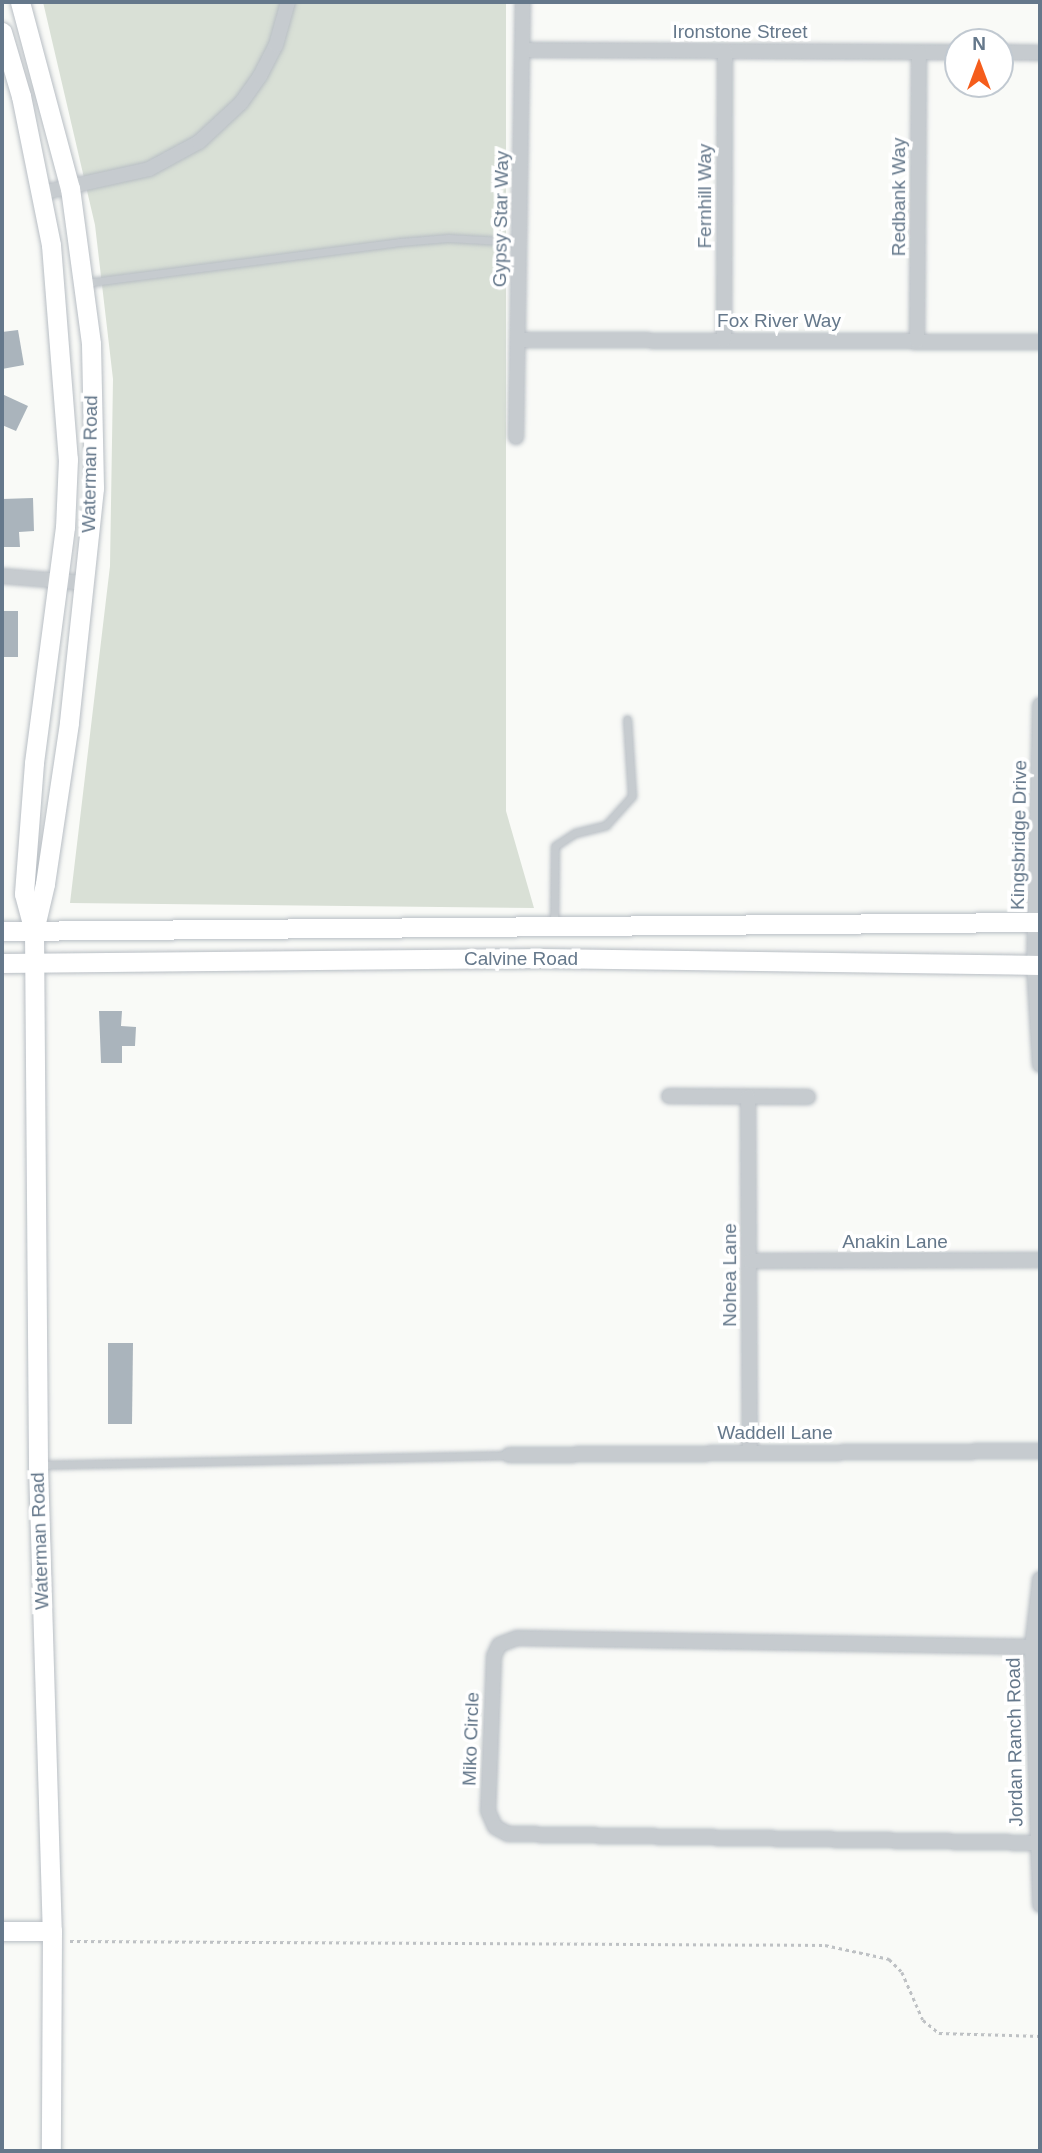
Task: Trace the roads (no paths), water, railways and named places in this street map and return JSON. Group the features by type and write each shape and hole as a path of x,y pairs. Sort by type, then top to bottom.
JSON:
{"main road":[{"name":"Waterman Road","path":"20,2 70,188 91,344 94,488 86,583 45,884 34,931 33,962 38,1465 52,1936 51,2151"},
{"name":"Waterman Road","path":"2,32 41,193 59,300 68,459 59,580 34,763 23,894 34,931"},
{"name":"Calvine Road","path":"2,931 1038,922"},
{"name":"Calvine Road","path":"2,963 540,958 1037,965"},
{"path":"2,1931 52,1936"}],"street":[{"path":"41,193 149,169 190,148 225,120 260,76 276,45 288,2"},
{"name":"Gypsy Star Way","path":"516,437 523,2"},
{"name":"Ironstone Street","path":"522,50 944,52"},
{"name":"Fernhill Way","path":"724,340 725,51"},
{"name":"Redbank Way","path":"917,341 919,52"},
{"path":"1014,52 1040,52"},
{"name":"Fox River Way","path":"518,340 1040,342"},
{"path":"2,576 86,583"},
{"name":"Kingsbridge Drive","path":"1037,965 1040,705"},
{"path":"1037,965 1040,1065"},
{"path":"669,1096 808,1097"},
{"name":"Nohea Lane","path":"748,1097 750,1453"},
{"name":"Anakin Lane","path":"750,1261 1040,1260"},
{"name":"Waddell Lane","path":"509,1455 1040,1451"},
{"name":"Jordan Ranch Road","path":"1040,1579 1036,1647 1040,1905"},
{"name":"Miko Circle","path":"1036,1647 517,1637 499,1645 494,1656 488,1811 495,1827 508,1834 1038,1843"}],"lane":[{"path":"84,284 400,242 448,239 520,242"},
{"path":"554,926 555,846 575,833 606,825 632,796 627,719"},
{"path":"38,1465 509,1455"}]}
